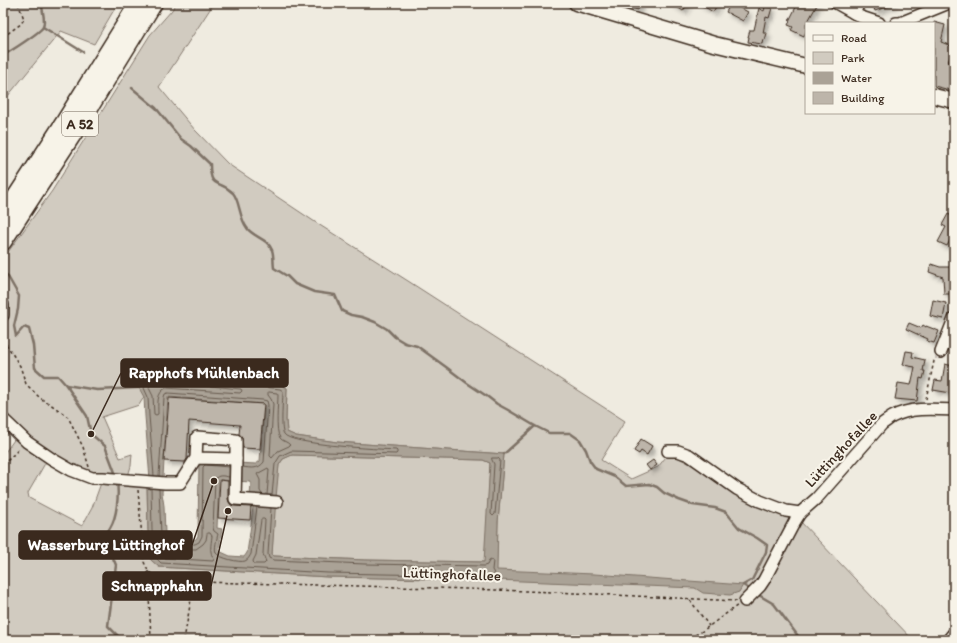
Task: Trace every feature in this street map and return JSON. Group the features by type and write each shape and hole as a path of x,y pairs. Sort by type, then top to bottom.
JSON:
{"highway":[{"name":"A 52","path":"3,216 64,122 138,3"},
{"name":"A 52","path":"3,242 76,130 154,3"}],"main road":[{"path":"576,3 714,44 805,66"},
{"path":"935,96 954,101"},
{"path":"950,640 954,635"}],"street":[{"path":"836,3 856,8 872,21 876,22"},
{"path":"902,22 949,3"},
{"path":"3,305 3,315"},
{"path":"941,352 954,319"},
{"name":"Lüttinghofallee","path":"745,601 760,586 800,513 817,498 882,424 893,416 906,412 924,409 954,410"},
{"path":"3,419 27,442 52,459 70,470 97,478 180,483 196,458 197,437 236,440 235,499 277,502"},
{"path":"668,451 678,451 689,455 737,488 786,511 800,513"},
{"path":"196,458 236,460"}],"path":[{"path":"3,37 21,24 24,19 18,3"},
{"path":"3,340 20,366 26,384 40,398 68,417 97,478"},
{"path":"924,409 934,361 941,352"},
{"path":"3,465 27,442"},
{"path":"137,481 144,562 148,571 151,640"},
{"name":"Lüttinghofallee","path":"148,571 160,581 523,591 733,602 745,601"},
{"path":"184,640 194,582"},
{"path":"689,599 709,626"},
{"path":"692,640 696,634 745,601"}],"green space":[{"path":"3,3 118,3 94,44 61,31 3,102"},
{"path":"176,3 214,3 159,87 195,130 228,164 318,224 625,421 601,460 631,479 658,467 669,453 799,520 913,640 3,640 3,455 14,440 3,429 3,422 47,460 28,493 29,498 82,526 92,508 101,483 147,486 148,530 151,560 159,567 328,577 496,580 498,522 504,454 337,442 296,436 287,432 287,388 282,385 220,377 159,372 147,373 144,397 139,405 102,417 120,458 132,454 128,476 101,474 83,470 56,457 21,432 3,413 3,328 7,313 3,288 3,259 52,191 150,35 172,10"},
{"path":"292,455 483,460 490,463 485,562 365,560 272,555 275,498 279,465 283,459"}],"water":[{"path":"148,372 220,377 281,385 287,388 287,432 296,436 337,442 504,454 498,522 497,570 594,574 743,585 739,592 730,595 703,593 695,588 496,580 328,577 159,567 151,560 148,530 147,481 150,480 144,397 139,388","holes":["168,397 264,404 260,461 256,464 199,461 198,536 194,540 174,540 170,539 165,534 162,493","292,455 483,460 490,463 484,562 365,560 272,555 279,465 283,459","219,480 251,482 250,497 254,498 247,553 244,557 230,556 219,551 222,529 217,528"]}],"building":[{"path":"619,3 640,3 638,10 619,5"},
{"path":"671,3 688,3 683,11"},
{"path":"698,3 718,3 713,12"},
{"path":"731,3 748,12 743,21 726,12"},
{"path":"798,3 818,3 808,22 805,22 804,36 791,30 793,27 788,25"},
{"path":"872,3 894,3 894,4 875,11"},
{"path":"765,6 772,8 769,18 766,17 763,33 767,33 765,40 763,39 762,44 748,42 750,30 754,30 759,8 764,11"},
{"path":"935,22 945,25 941,42 954,47 948,62 954,63 954,91 935,86"},
{"path":"948,214 954,217 954,233 947,246 938,242 946,227 942,225"},
{"path":"931,264 940,267 951,267 951,294 944,294 943,277 929,272"},
{"path":"933,300 946,303 943,319 930,316"},
{"path":"909,323 921,328 923,325 939,331 934,343 927,341 928,339 906,329"},
{"path":"906,351 913,352 912,357 925,360 923,371 925,371 923,379 920,378 917,401 895,399 898,383 911,385 915,367 903,365"},
{"path":"945,364 953,366 951,377 954,377 951,393 933,390 935,380 942,381"},
{"path":"169,398 264,404 260,449 243,448 242,437 239,434 240,425 189,421 187,459 185,462 164,461"},
{"path":"641,439 652,446 647,455 641,451 639,454 634,451"},
{"path":"653,460 657,465 650,470 646,465"},
{"path":"220,480 228,481 228,499 231,505 251,507 250,520 218,518"}],"waterway":[{"path":"3,56 41,30 44,25 41,3"},
{"path":"43,27 83,52"},
{"path":"132,88 156,108 181,139 191,146 210,164 210,172 214,181 233,193 237,200 244,224 253,234 270,246 273,254 274,268 287,276 295,284 314,292 335,295 342,311 375,322 405,343 417,346 497,404 535,426 549,433 570,433 580,440 590,461 596,469 615,477 626,486 649,484 679,500 693,505 715,508 726,512 739,528 767,545 766,552 752,580 743,585 751,590"},
{"path":"7,275 19,296 14,326 16,336 24,327 29,329 33,345 35,368 44,376 58,376 66,385 87,416 91,434 105,446 116,475"},
{"path":"66,385 97,390 139,388"},
{"path":"504,454 535,426"},
{"path":"117,482 118,499 116,512 110,528 99,543 100,552 111,555 116,565 108,626 121,640"},
{"path":"757,594 774,604 801,640"}],"place":[{"name":"Rapphofs Mühlenbach","path":"91,434"},
{"name":"Wasserburg Lüttinghof","path":"214,481"},
{"name":"Schnapphahn","path":"228,511"}]}
